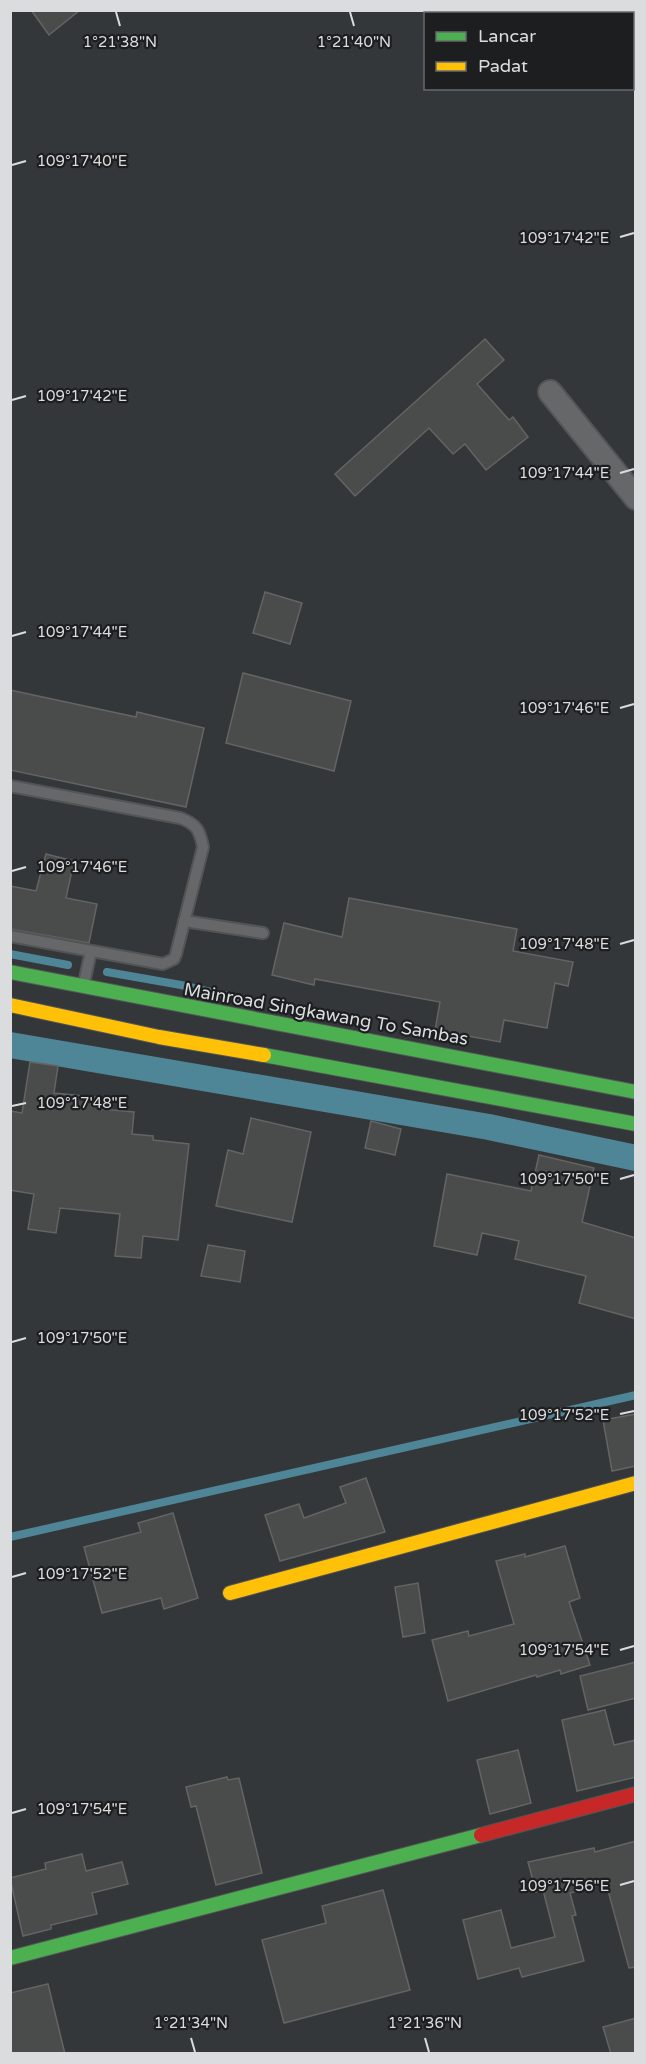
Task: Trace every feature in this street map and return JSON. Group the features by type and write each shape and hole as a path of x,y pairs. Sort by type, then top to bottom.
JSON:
{"main road":[{"name":"Mainroad Singkawang To Sambas","path":"10,972 84,987 164,1020 373,1072 636,1124"},
{"name":"Mainroad Singkawang To Sambas","path":"10,1005 164,1020 636,1092"},
{"path":"230,1593 636,1483"},
{"path":"10,1958 636,1794"}],"street":[{"path":"549,392 636,498"}],"lane":[{"path":"10,786 191,822 200,831 203,847 176,954 170,962 163,964 10,936"},
{"path":"184,921 263,933"},
{"path":"84,987 91,951"}],"building":[{"path":"31,10 80,10 49,35"},
{"path":"485,339 504,360 477,384 509,420 513,417 528,437 486,470 465,444 453,454 429,428 355,496 335,474"},
{"path":"265,592 302,603 290,644 253,633"},
{"path":"243,673 351,701 334,771 226,743"},
{"path":"10,690 136,717 137,712 204,728 186,807 10,770"},
{"path":"46,854 74,861 66,898 97,904 89,943 10,929 10,886 36,891"},
{"path":"349,898 517,929 513,951 573,962 568,986 555,983 547,1028 504,1020 500,1042 435,1030 440,1002 315,979 314,985 272,975 284,923 342,937"},
{"path":"30,1062 58,1066 54,1093 103,1098 102,1109 134,1112 132,1134 153,1136 153,1140 189,1144 178,1240 143,1236 141,1258 115,1256 120,1214 60,1208 56,1233 28,1229 34,1194 10,1190 10,1111 22,1113"},
{"path":"251,1118 311,1132 292,1222 216,1206 228,1150 243,1154"},
{"path":"371,1121 401,1129 395,1155 365,1148"},
{"path":"539,1155 594,1168 582,1222 636,1238 636,1319 579,1303 586,1276 515,1259 519,1241 482,1233 477,1255 434,1246 447,1174 531,1191"},
{"path":"208,1245 245,1251 240,1282 201,1276"},
{"path":"636,1414 636,1466 612,1471 603,1420"},
{"path":"366,1478 385,1532 280,1561 265,1515 299,1504 304,1518 346,1503 340,1487"},
{"path":"173,1513 198,1598 164,1609 161,1598 102,1613 84,1547 141,1532 138,1523"},
{"path":"565,1546 580,1598 569,1602 590,1665 561,1674 560,1670 537,1677 536,1675 448,1701 432,1640 468,1631 469,1636 514,1624 496,1561 525,1554 525,1557"},
{"path":"418,1583 425,1633 403,1637 395,1587"},
{"path":"636,1662 636,1698 588,1710 580,1676"},
{"path":"605,1710 614,1745 636,1740 636,1777 577,1791 562,1720"},
{"path":"518,1750 531,1803 490,1814 477,1760"},
{"path":"227,1777 228,1780 239,1778 262,1873 216,1885 196,1806 191,1807 186,1787"},
{"path":"636,1841 636,1967 629,1968 606,1883 570,1893 576,1915 572,1916 584,1961 522,1977 519,1968 478,1979 463,1920 501,1910 511,1948 555,1937 543,1890 536,1892 528,1862 594,1848 595,1852"},
{"path":"82,1854 86,1871 122,1862 128,1884 92,1893 97,1914 51,1925 51,1929 23,1936 10,1878 46,1869 45,1863"},
{"path":"383,1890 410,1990 284,2023 262,1940 326,1923 322,1906"},
{"path":"48,1984 65,2054 10,2054 10,1993"},
{"path":"636,2018 636,2054 611,2054 603,2027"}],"waterway":[{"path":"10,954 68,965"},
{"path":"107,972 181,985 253,1002"},
{"path":"10,1045 489,1127 636,1158"},
{"path":"10,1537 636,1395"}],"traffic: fast":[{"path":"10,972 636,1092"},
{"path":"264,1055 636,1124"},
{"path":"10,1958 481,1835"}],"traffic: slow":[{"path":"10,1005 159,1037 264,1055"},
{"path":"230,1593 636,1483"}],"traffic: jam":[{"path":"481,1835 636,1794"}]}
